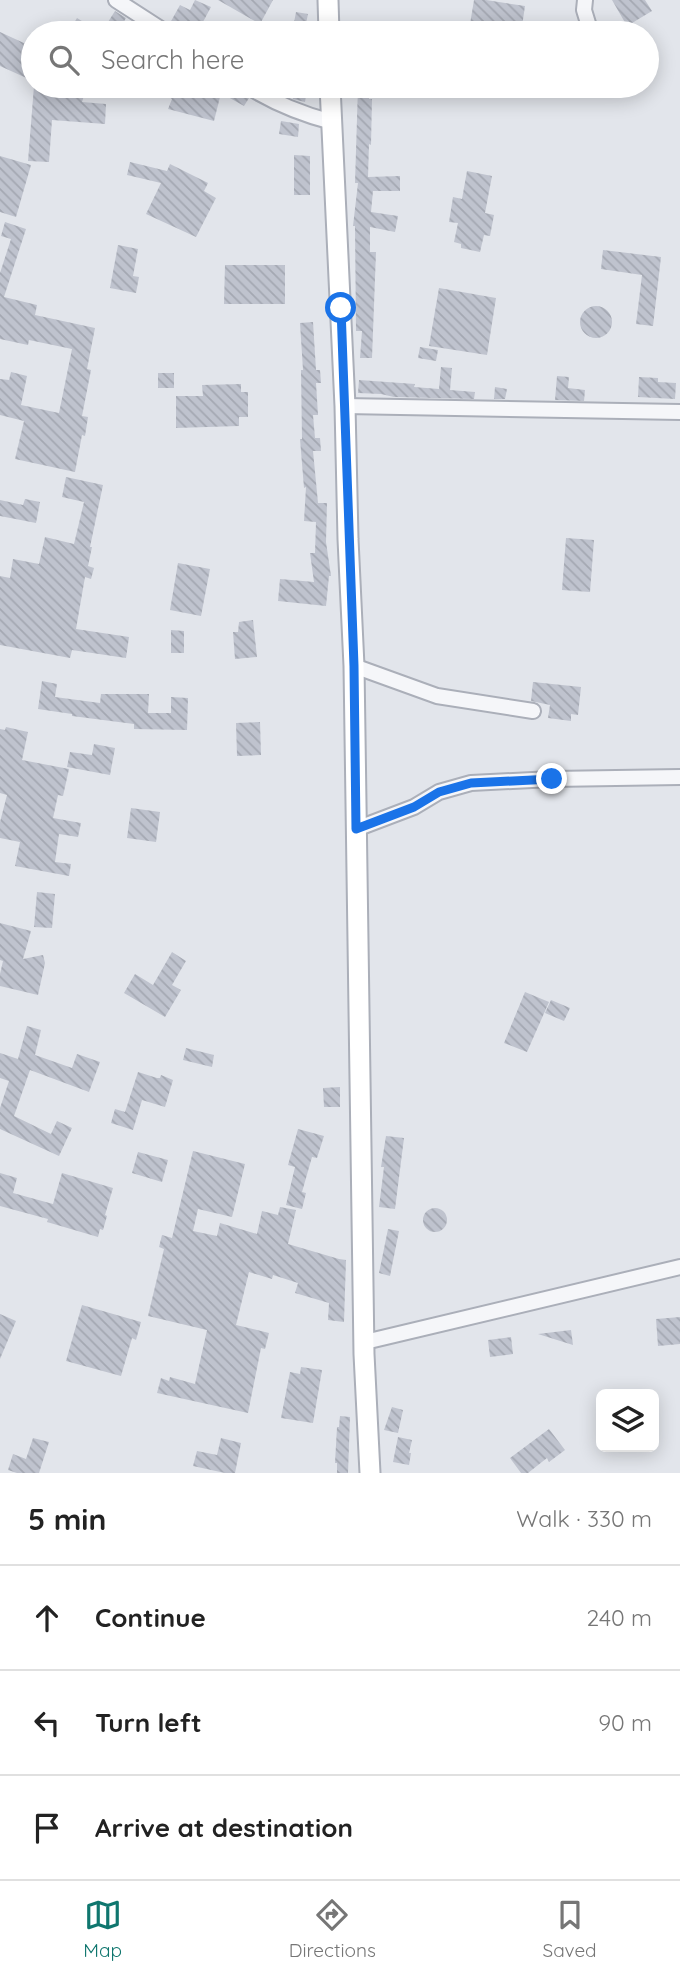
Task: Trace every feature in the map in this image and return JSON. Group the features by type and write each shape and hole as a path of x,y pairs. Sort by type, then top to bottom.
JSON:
{"main road":[{"path":"328,0 329,21"},
{"path":"330,98 354,666 365,1342 370,1473"}],"street":[{"path":"116,0 148,21"},
{"path":"585,0 588,21"},
{"path":"265,98 297,112 331,122"},
{"path":"345,406 680,411"},
{"path":"354,666 437,696 533,711"},
{"path":"356,829 414,807 439,792 471,783 680,777"},
{"path":"365,1342 680,1267"}],"building":[{"path":"195,0 211,7 203,21 171,21 180,5 190,10"},
{"path":"218,0 273,0 262,21 255,21"},
{"path":"474,0 525,6 523,21 470,21"},
{"path":"612,0 645,0 652,11 635,21 624,21"},
{"path":"115,11 126,18 124,21 109,21"},
{"path":"296,12 308,14 307,21 294,21"},
{"path":"0,32 21,42 21,76 0,66"},
{"path":"33,98 83,98 82,102 106,104 105,124 52,120 49,162 28,161"},
{"path":"220,98 214,121 168,109 172,99"},
{"path":"230,98 249,98 244,106"},
{"path":"293,98 306,98 305,102"},
{"path":"358,98 369,98 372,99 368,177 400,176 400,191 373,191 371,212 398,216 395,232 370,227 370,252 376,252 372,358 360,358 362,331 356,331 353,226 358,183 355,183"},
{"path":"281,121 299,124 298,137 279,134"},
{"path":"294,155 310,156 310,195 294,195"},
{"path":"0,156 31,165 16,217 0,212"},
{"path":"130,162 167,171 170,164 208,183 204,191 216,198 196,237 146,214 161,183 127,175"},
{"path":"467,171 492,176 485,213 494,215 490,236 484,235 480,252 461,248 461,244 454,242 458,223 449,222 453,197 462,199"},
{"path":"5,222 26,229 4,297 37,305 35,315 95,328 87,369 91,370 82,416 88,417 75,472 15,459 24,421 0,415 0,379 9,380 11,372 27,376 21,405 59,413 72,349 29,340 28,345 0,339 0,273 11,239 1,236"},
{"path":"118,245 138,249 133,276 139,277 136,293 110,288"},
{"path":"603,250 661,257 653,326 636,324 642,275 601,269"},
{"path":"225,265 285,265 285,304 224,304"},
{"path":"439,288 496,298 487,355 429,346"},
{"path":"596,306 607,311 612,322 607,333 596,338 585,333 580,322 585,311"},
{"path":"313,322 316,370 320,370 321,383 316,383 318,415 313,415 315,438 320,438 321,451 313,451 318,503 327,503 326,542 331,576 326,606 278,601 280,579 314,582 310,553 315,553 316,522 304,521 306,487 304,488 300,439 303,370 300,323"},
{"path":"420,347 438,350 436,361 418,358"},
{"path":"441,367 452,368 450,390 475,392 474,399 394,397 358,393 359,380 415,384 414,387 439,389"},
{"path":"158,373 174,373 174,388 158,388"},
{"path":"557,376 569,377 568,388 585,390 584,401 555,400"},
{"path":"639,377 676,383 675,399 638,397"},
{"path":"241,384 241,392 248,392 248,417 239,417 239,426 176,428 176,396 203,396 202,385"},
{"path":"495,387 507,389 505,399 494,399"},
{"path":"66,477 103,485 90,547 88,566 94,568 91,579 85,577 76,629 129,637 126,658 72,650 70,658 0,645 0,576 10,578 13,559 39,564 45,537 74,544 84,502 62,497"},
{"path":"25,499 40,502 36,523 0,516 0,500 23,505"},
{"path":"566,538 594,540 590,592 562,590"},
{"path":"178,563 210,569 201,616 170,610"},
{"path":"253,620 257,657 235,659 233,632 238,632 239,622"},
{"path":"171,630 184,631 184,653 171,653"},
{"path":"42,681 57,684 55,697 100,703 101,694 149,694 148,713 171,713 171,697 188,698 187,730 134,729 134,724 38,709"},
{"path":"533,682 581,687 578,715 571,714 571,721 548,718 550,705 531,701"},
{"path":"260,722 261,755 237,756 236,723"},
{"path":"6,727 28,732 22,760 69,769 63,796 58,795 53,818 81,823 78,837 59,834 55,862 71,864 69,876 15,866 20,842 0,838 0,822 7,795 0,793 0,729 5,730"},
{"path":"94,744 115,748 110,775 67,767 70,752 92,755"},
{"path":"131,808 160,812 156,842 127,838"},
{"path":"37,892 55,894 52,928 34,927"},
{"path":"0,923 31,931 23,959 43,955 45,963 38,995 0,986 3,961 0,960"},
{"path":"172,952 186,961 172,985 181,990 165,1017 124,993 135,974 153,985"},
{"path":"525,992 549,1002 527,1052 504,1043"},
{"path":"551,1000 570,1008 564,1021 545,1013"},
{"path":"27,1026 41,1030 35,1055 72,1068 77,1054 100,1062 89,1092 30,1070 14,1116 51,1134 57,1121 72,1128 59,1156 0,1129 0,1108 9,1081 0,1078 0,1053 18,1059"},
{"path":"186,1048 214,1055 212,1067 183,1060"},
{"path":"138,1072 157,1078 161,1075 173,1080 165,1107 142,1100 133,1130 111,1123 115,1109 125,1112"},
{"path":"340,1087 340,1107 324,1107 323,1088"},
{"path":"298,1129 324,1136 317,1158 312,1157 302,1192 306,1193 302,1209 286,1205 295,1167 288,1165"},
{"path":"386,1136 404,1138 395,1209 379,1207"},
{"path":"193,1151 245,1164 232,1217 198,1209 193,1231 217,1236 220,1223 257,1234 262,1211 278,1215 280,1207 296,1210 288,1244 346,1260 344,1322 328,1320 329,1303 295,1293 298,1283 273,1275 272,1279 249,1272 236,1325 269,1333 265,1349 261,1348 248,1413 157,1393 161,1378 169,1381 170,1377 195,1384 207,1330 148,1316 164,1249 159,1247 162,1235 172,1238"},
{"path":"138,1152 168,1160 162,1182 132,1173"},
{"path":"0,1173 17,1178 13,1193 53,1204 62,1173 113,1188 103,1230 100,1229 98,1237 0,1206"},
{"path":"435,1208 446,1215 447,1220 440,1231 435,1232 424,1225 423,1220 430,1209"},
{"path":"388,1229 399,1231 390,1276 379,1273"},
{"path":"82,1305 141,1322 136,1340 132,1338 121,1376 66,1361"},
{"path":"0,1314 16,1321 0,1359"},
{"path":"680,1317 680,1344 658,1346 656,1319"},
{"path":"571,1330 573,1345 538,1334"},
{"path":"511,1337 513,1354 490,1357 488,1340"},
{"path":"301,1367 322,1370 313,1423 281,1418 290,1372 300,1374"},
{"path":"392,1407 403,1410 398,1433 384,1430"},
{"path":"340,1416 350,1417 348,1473 337,1473 335,1463"},
{"path":"549,1429 565,1450 549,1462 547,1458 528,1473 521,1473 510,1458"},
{"path":"398,1437 412,1440 409,1465 393,1462"},
{"path":"33,1438 49,1442 39,1473 17,1473 8,1470 13,1454 26,1459"},
{"path":"221,1438 241,1443 235,1473 193,1466 197,1451 217,1455"}],"route":[{"path":"341,308 354,666 356,829 414,807 439,792 471,783 552,779"}]}
